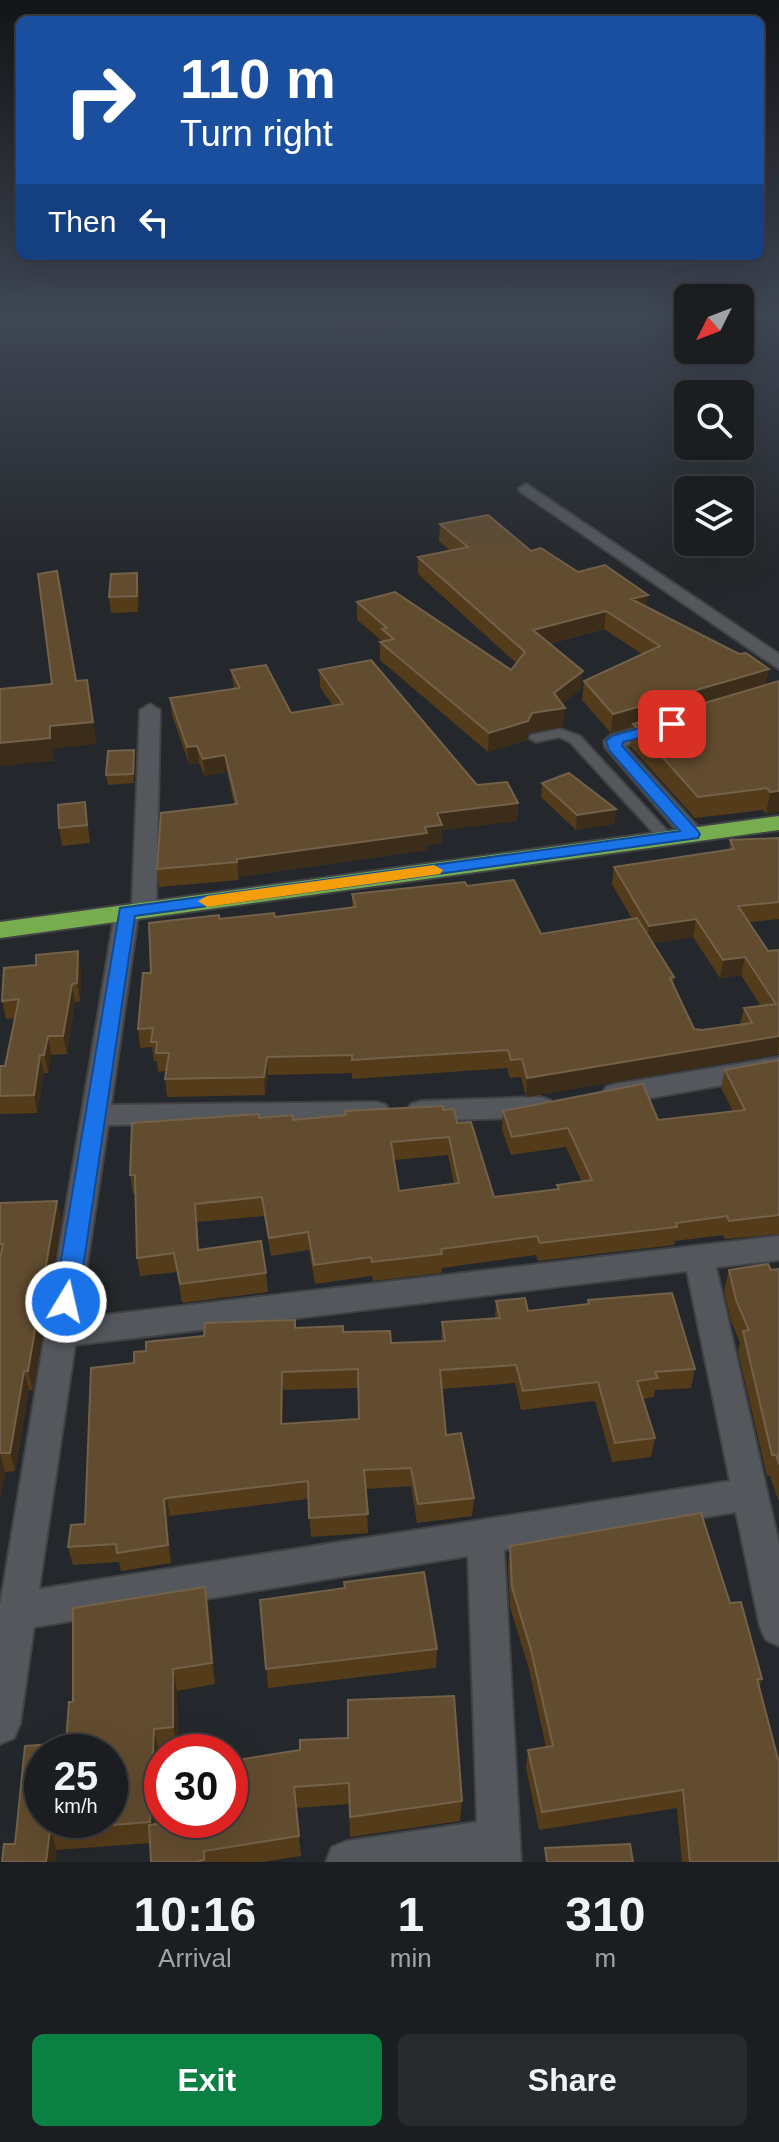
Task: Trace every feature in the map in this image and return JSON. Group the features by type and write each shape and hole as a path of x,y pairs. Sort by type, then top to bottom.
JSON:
{"highway":[{"path":"0,930 779,823"}],"street":[{"path":"526,489 779,663"},
{"path":"0,1724 95,1115 135,911 150,710"},
{"path":"676,722 614,741 615,747 692,834"},
{"path":"95,1115 525,1110 779,1066"},
{"path":"61,1333 779,1248"},
{"path":"699,1258 779,1627"},
{"path":"18,1611 750,1494"},
{"path":"347,1862 500,1851 485,1536"}],"lane":[{"path":"536,738 560,733 575,739 666,838"}],"building":[{"path":"488,515 531,551 541,548 578,572 605,565 648,595 631,599 739,654 746,653 769,669 613,714 584,681 660,646 606,611 533,630 583,671 554,693 565,708 532,713 528,721 489,733 380,642 394,639 382,629 387,628 357,602 395,592 511,670 525,652 418,557 468,547 440,524"},
{"path":"57,571 76,681 87,680 93,722 50,726 50,738 0,743 0,689 52,684 38,574"},
{"path":"137,573 137,596 109,597 111,574"},
{"path":"371,660 477,785 507,782 518,803 437,813 442,825 425,827 427,833 237,859 237,862 157,869 161,813 237,804 225,755 203,759 197,746 187,747 170,698 240,688 231,670 266,665 291,713 343,704 319,670"},
{"path":"779,681 779,791 770,792 767,788 698,797 633,724"},
{"path":"134,750 133,774 106,775 108,751"},
{"path":"569,773 616,809 577,815 542,783"},
{"path":"85,802 87,825 59,828 58,805"},
{"path":"779,838 779,902 738,906 768,951 779,950 779,1036 527,1078 522,1059 511,1060 508,1050 352,1060 352,1055 267,1057 264,1077 165,1079 169,1053 156,1053 157,1042 151,1042 153,1028 138,1029 143,973 151,973 149,923 219,915 219,919 274,913 275,917 356,907 352,894 514,880 541,934 637,918 674,977 670,978 694,1029 752,1023 744,1008 776,1004 745,957 723,960 696,919 649,926 614,867 734,849 730,840"},
{"path":"78,951 77,983 72,984 63,1036 48,1036 44,1055 40,1055 34,1095 0,1096 0,1066 5,1066 19,999 2,1001 4,968 36,965 36,955"},
{"path":"779,1060 779,1215 729,1221 727,1216 676,1223 677,1227 540,1243 537,1236 441,1249 442,1254 372,1262 371,1257 314,1265 308,1232 269,1238 262,1197 195,1204 198,1250 261,1241 266,1273 180,1284 174,1253 137,1258 135,1175 130,1175 132,1123 259,1114 259,1118 293,1115 293,1120 346,1115 345,1111 443,1106 443,1110 454,1109 457,1123 471,1122 494,1197 559,1189 557,1185 592,1180 568,1128 512,1137 503,1111 643,1084 658,1120 745,1110 725,1070","holes":["449,1137 459,1183 399,1191 391,1142"]},
{"path":"57,1201 28,1371 24,1371 10,1453 0,1453 0,1259 3,1244 0,1244 0,1203"},
{"path":"768,1264 771,1270 779,1269 779,1464 776,1455 772,1455 743,1331 749,1330 736,1300 729,1270"},
{"path":"672,1293 695,1369 655,1372 658,1378 637,1381 655,1438 615,1443 598,1382 523,1391 516,1365 440,1370 446,1435 461,1433 474,1498 418,1504 411,1468 364,1470 368,1514 309,1518 308,1481 167,1498 164,1500 168,1545 117,1553 116,1544 68,1547 71,1525 85,1524 91,1368 134,1363 134,1352 146,1351 146,1342 204,1336 205,1323 295,1320 295,1328 343,1326 343,1332 390,1331 391,1343 445,1341 442,1322 500,1318 496,1301 525,1298 528,1311 589,1304 588,1300","holes":["358,1369 359,1419 281,1424 282,1372"]},
{"path":"701,1513 730,1603 741,1602 762,1679 757,1679 779,1763 779,1862 690,1862 683,1790 542,1812 528,1750 553,1746 531,1650 512,1587 510,1546"},
{"path":"424,1572 437,1649 266,1669 260,1600 345,1588 344,1582"},
{"path":"205,1587 212,1663 173,1669 173,1727 154,1729 154,1734 144,1734 144,1822 128,1824 128,1734 67,1734 69,1702 73,1702 73,1608"},
{"path":"454,1696 462,1801 350,1817 349,1783 294,1787 299,1836 204,1851 204,1860 193,1862 151,1862 150,1838 248,1838 248,1758 300,1750 300,1740 348,1738 348,1700"},
{"path":"24,1756 24,1838 49,1838 46,1862 2,1862 4,1844 15,1844"},
{"path":"630,1844 633,1862 547,1862 545,1848"}],"slow traffic":[{"path":"207,901 434,870"}],"route":[{"path":"66,1302 127,912 692,834 615,747 614,741 618,739 672,724"}]}
